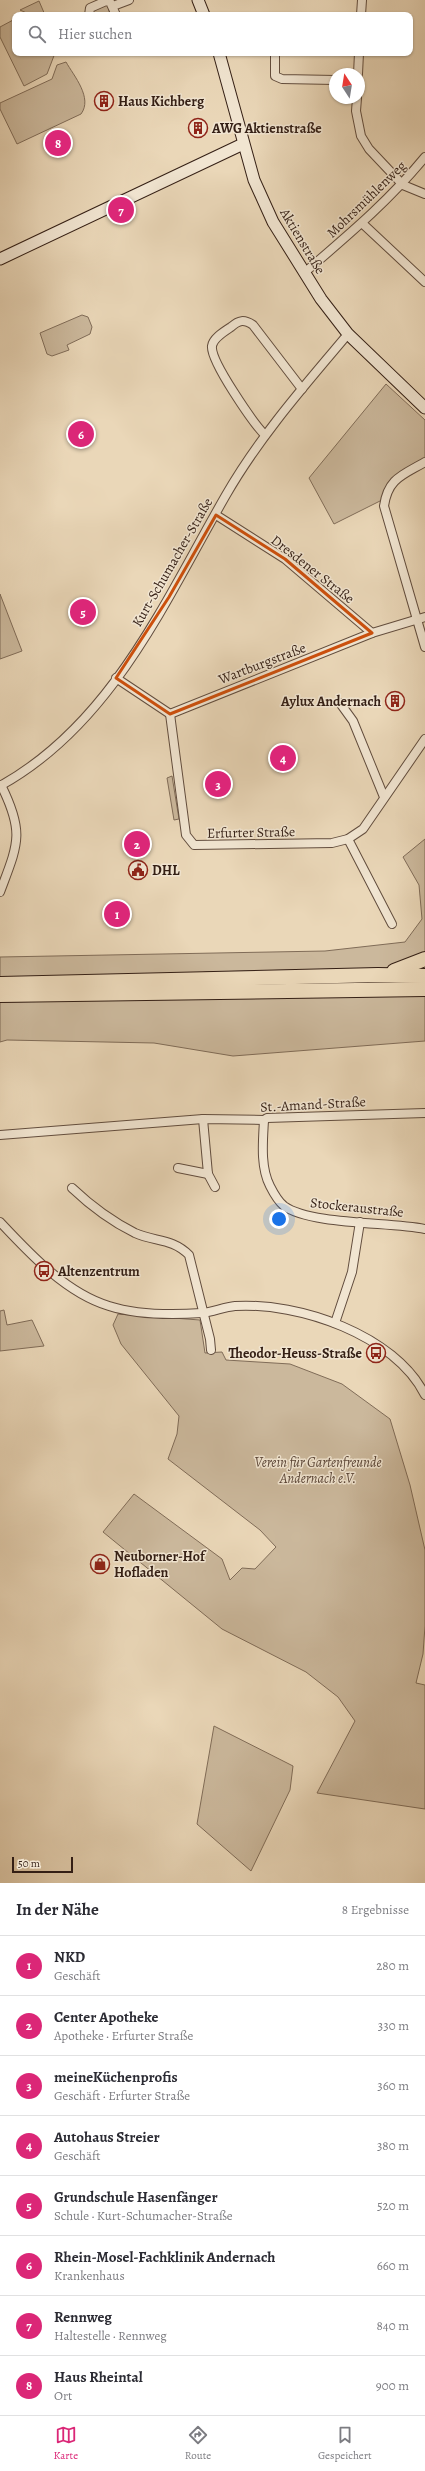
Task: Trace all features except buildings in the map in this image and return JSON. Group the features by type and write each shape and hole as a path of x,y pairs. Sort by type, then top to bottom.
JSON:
{"highway":[{"path":"378,975 405,968 425,959"},
{"path":"0,984 378,975 425,976"},
{"path":"0,995 425,989"}],"street":[{"path":"113,6 128,0"},
{"path":"198,0 203,12"},
{"path":"361,12 362,0"},
{"path":"89,12 90,8 106,1 110,2 115,12"},
{"name":"Aktienstraße","path":"220,56 254,180 273,222 304,272 348,334 425,408"},
{"path":"275,56 275,76 282,79 329,80"},
{"path":"358,68 359,56"},
{"path":"357,104 356,111 361,136 369,149 403,185 425,194"},
{"path":"0,259 243,144"},
{"name":"Mohrsmühlenweg","path":"304,272 363,224 403,185 425,157"},
{"path":"363,224 425,282"},
{"path":"266,435 254,424 215,360 212,348 215,340 237,322 248,322 253,325 302,389"},
{"name":"Kurt-Schumacher-Straße","path":"1,785 27,770 59,745 82,723 116,678 169,597 226,495 266,435 348,334"},
{"path":"425,462 392,481 386,492 384,506 425,647"},
{"name":"Dresdener Straße","path":"216,515 284,559 372,633"},
{"name":"Wartburgstraße","path":"170,714 372,633 425,617"},
{"path":"116,678 170,714"},
{"path":"340,703 353,721 384,797"},
{"name":"Erfurter Straße","path":"170,714 186,835 194,845 322,844 348,839 363,829 425,739"},
{"path":"0,892 13,853 18,828 12,806 1,785"},
{"path":"348,839 392,924"},
{"name":"St.-Amand-Straße","path":"0,1136 203,1119 264,1120 267,1118 425,1113"},
{"path":"203,1119 208,1174 215,1186"},
{"name":"Stockeraustraße","path":"264,1120 263,1153 269,1186 283,1206 305,1216 425,1229"},
{"path":"178,1168 208,1174"},
{"path":"72,1188 98,1212 136,1233 179,1245 189,1255 204,1313 211,1350"},
{"path":"0,1222 24,1247 86,1298 110,1306 140,1311 204,1313 234,1306 279,1308 336,1323 365,1338 400,1360 418,1380 425,1395"},
{"path":"336,1323 352,1272 360,1222"}],"highlighted area":[{"path":"216,515 285,559 372,633 170,714 116,678 169,597"}],"green space":[{"path":"39,1 44,12 24,12 20,10"},
{"path":"104,5 108,6 109,12 93,12 93,10"},
{"path":"12,21 12,56 54,56 47,74 24,86 0,37 0,27"},
{"path":"66,62 84,94 84,108 81,114 17,144 0,109 0,103 52,79 57,65"},
{"path":"82,315 88,317 92,327 90,334 67,345 69,350 52,356 47,354 40,333"},
{"path":"386,384 425,420 425,459 392,480 387,485 382,500 334,524 309,478"},
{"path":"0,594 22,651 0,659"},
{"path":"172,776 179,819 174,820 167,778"},
{"path":"425,839 425,955 388,968 206,972 172,977 0,980 0,957 325,951 405,942 422,919 419,885 403,857"},
{"path":"425,995 425,1041 233,1056 154,1043 7,1040 0,1042 0,1002"},
{"path":"4,1310 7,1325 32,1320 44,1346 0,1351 0,1311"},
{"name":"Verein für Gartenfreunde Andernach e.V.","path":"118,1314 200,1320 205,1353 222,1352 226,1360 290,1364 342,1384 390,1419 410,1485 425,1550 425,1626 423,1654 416,1683 425,1685 425,1809 317,1793 355,1721 338,1697 306,1672 222,1629 103,1532 134,1494 222,1559 230,1580 242,1568 255,1569 276,1547 260,1530 168,1459 177,1434 179,1416 121,1344 113,1325"},
{"path":"214,1726 293,1766 290,1790 251,1871 197,1824"}],"place":[{"name":"Haus Kichberg","path":"104,101"},
{"name":"AWG Aktienstraße","path":"198,128"},
{"name":"Haus Rheintal","path":"58,143"},
{"name":"Rennweg","path":"121,210"},
{"name":"Rhein-Mosel-Fachklinik Andernach","path":"81,434"},
{"name":"Grundschule Hasenfänger","path":"83,612"},
{"name":"Aylux Andernach","path":"395,701"},
{"name":"Autohaus Streier","path":"283,758"},
{"name":"meineKüchenprofis","path":"218,784"},
{"name":"Center Apotheke","path":"137,844"},
{"name":"DHL","path":"138,870"},
{"name":"NKD","path":"117,914"},
{"name":"Altenzentrum","path":"44,1271"},
{"name":"Theodor-Heuss-Straße","path":"376,1353"},
{"name":"Neuborner-Hof Hofladen","path":"100,1564"}]}
